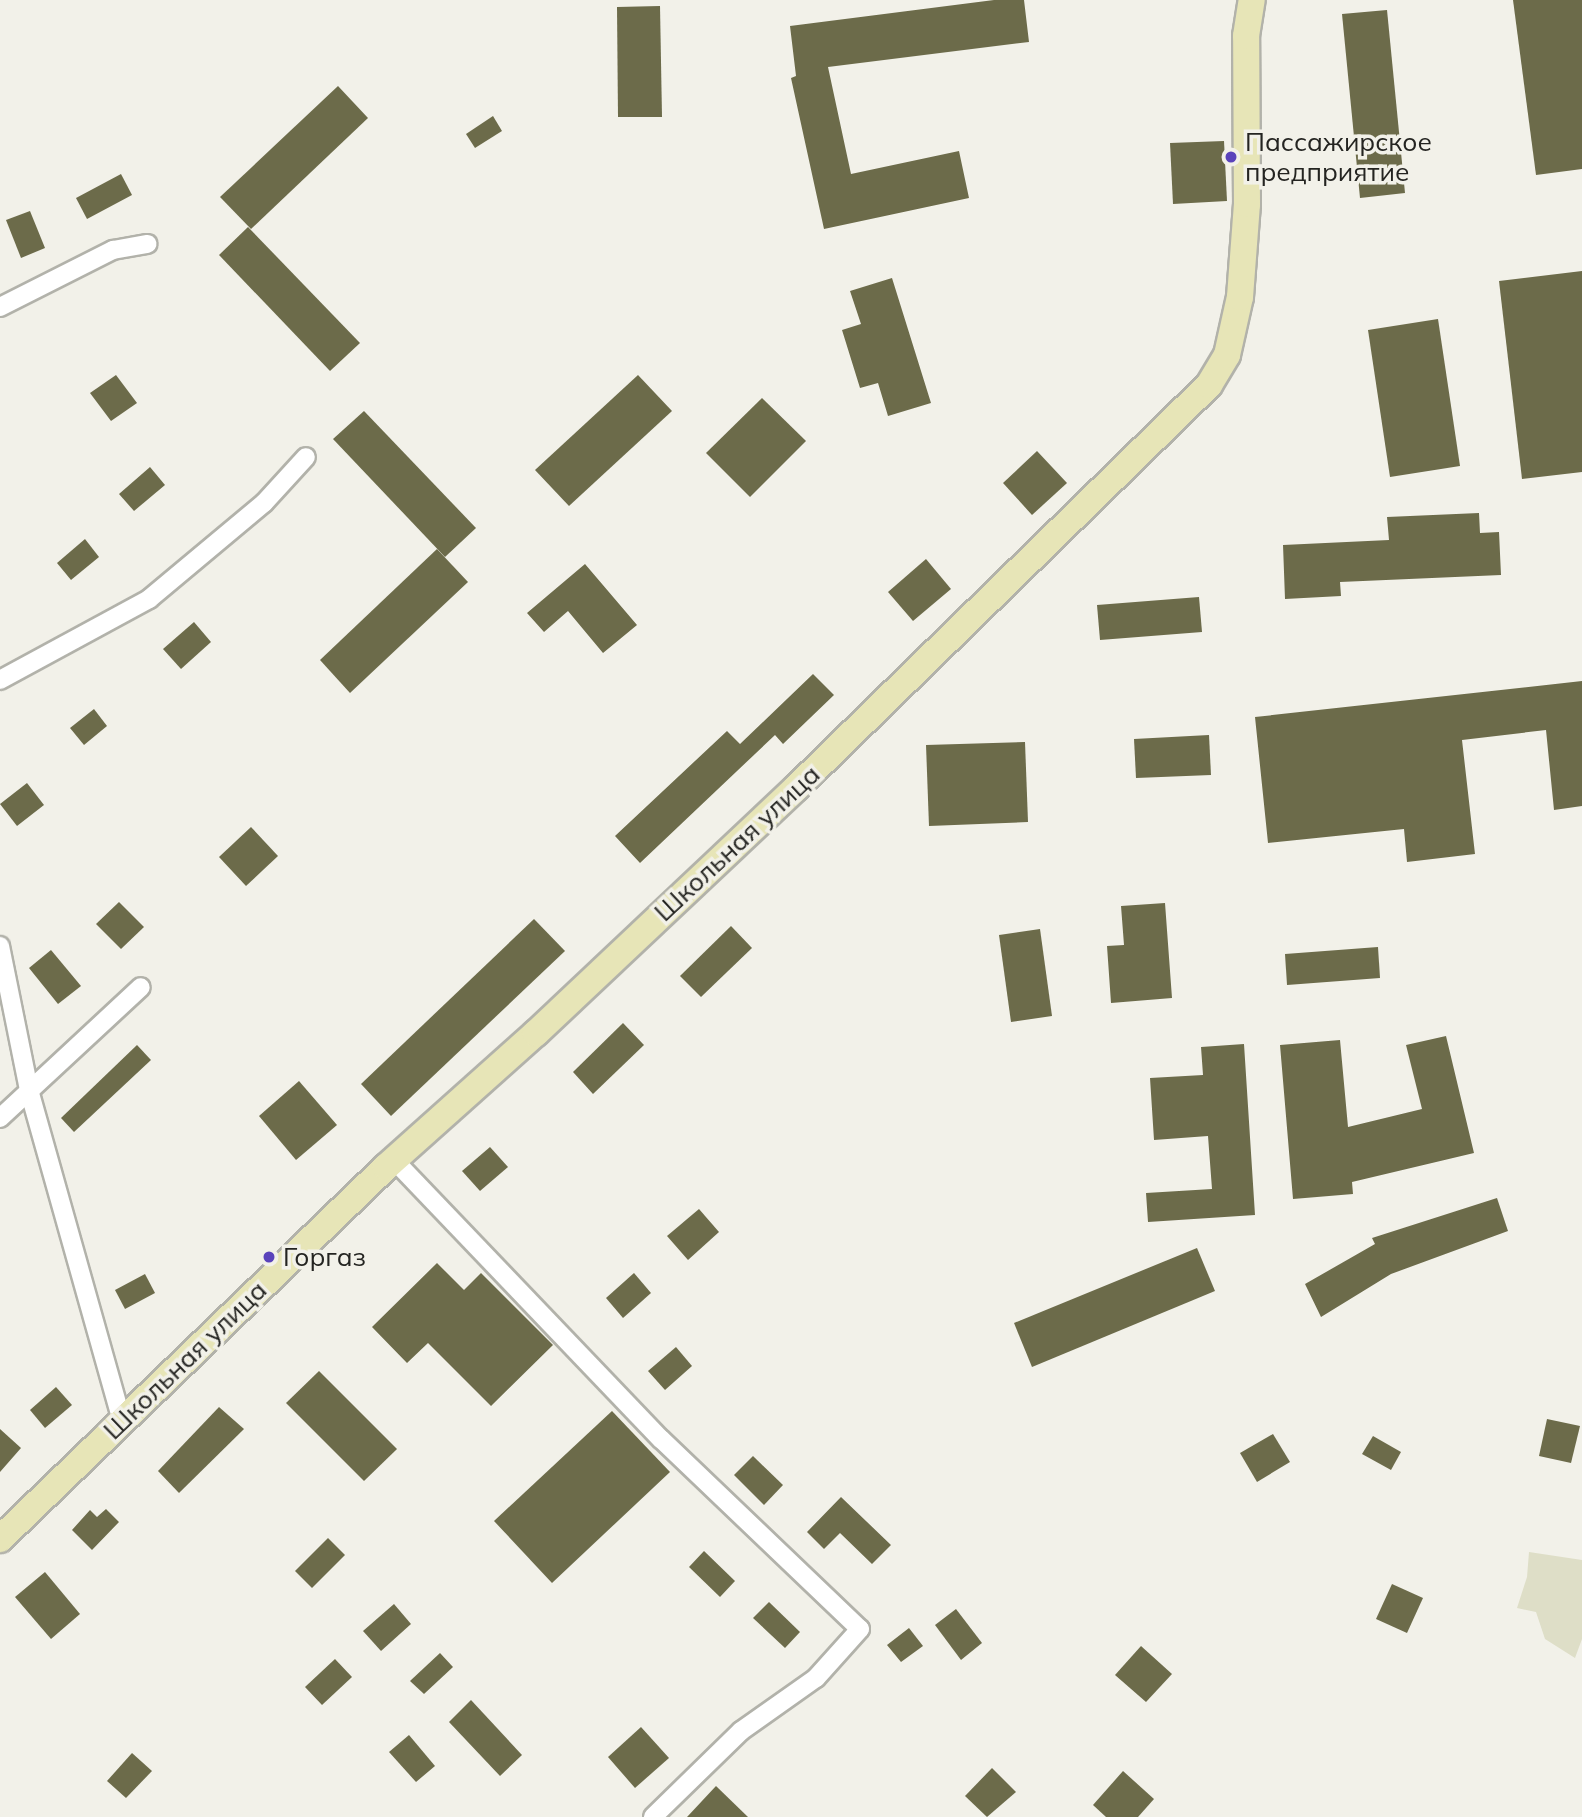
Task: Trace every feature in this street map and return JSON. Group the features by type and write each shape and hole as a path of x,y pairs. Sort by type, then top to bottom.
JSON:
{"main road":[{"path":"1231,0 1246,36"},
{"path":"1246,36 1252,0"},
{"name":"Школьная улица","path":"0,1539 394,1160 796,788 1209,385 1227,355 1240,297 1247,204 1246,36"}],"street":[{"path":"0,307 113,250 147,244"},
{"path":"0,680 149,599 264,503 306,457"},
{"path":"0,946 29,1090 122,1420"},
{"path":"0,1118 141,987"},
{"path":"394,1160 661,1439 860,1629 816,1678 741,1731 653,1817"}],"green space":[{"path":"1529,1552 1582,1560 1582,1639 1575,1658 1545,1639 1536,1612 1517,1608 1527,1577"}],"building":[{"path":"994,0 1024,0 1029,42 828,67 851,174 959,151 969,198 824,229 791,78 796,76 790,26"},
{"path":"1513,0 1582,0 1582,169 1536,175"},
{"path":"660,6 662,117 618,117 617,7"},
{"path":"1387,10 1405,193 1360,198 1342,14"},
{"path":"338,86 368,118 251,229 220,197"},
{"path":"493,116 502,131 475,148 466,134"},
{"path":"1224,141 1227,201 1173,204 1170,143"},
{"path":"121,174 132,195 87,219 76,198"},
{"path":"30,211 45,248 21,258 6,220"},
{"path":"248,227 360,343 330,371 219,255"},
{"path":"1582,271 1582,472 1522,479 1499,281"},
{"path":"892,278 931,403 888,416 878,383 860,388 842,330 861,324 850,291"},
{"path":"1438,319 1460,466 1390,477 1368,330"},
{"path":"116,375 137,403 111,421 90,393"},
{"path":"638,375 672,411 569,506 535,470"},
{"path":"762,398 806,441 750,497 706,453"},
{"path":"364,411 476,528 445,557 333,439"},
{"path":"1037,451 1067,483 1032,515 1003,483"},
{"path":"150,467 165,485 134,511 119,494"},
{"path":"1479,513 1480,533 1499,532 1501,575 1340,582 1341,596 1285,599 1283,545 1389,540 1387,517"},
{"path":"85,539 99,557 71,580 57,563"},
{"path":"437,549 468,582 350,693 320,660"},
{"path":"926,559 951,589 913,621 888,592"},
{"path":"585,564 637,625 603,653 568,611 544,632 527,613"},
{"path":"1199,597 1202,632 1100,640 1097,605"},
{"path":"194,622 211,642 181,669 163,649"},
{"path":"813,674 834,695 783,744 775,735 640,863 615,836 727,731 740,744"},
{"path":"1582,681 1582,806 1554,810 1546,730 1462,740 1475,854 1407,862 1404,829 1268,843 1255,717"},
{"path":"94,709 107,726 84,745 70,728"},
{"path":"1209,735 1211,775 1136,778 1134,739"},
{"path":"1025,742 1028,822 929,826 926,745"},
{"path":"27,783 44,805 17,826 0,804"},
{"path":"251,827 278,856 246,886 219,857"},
{"path":"119,902 144,927 121,949 96,924"},
{"path":"1165,903 1172,998 1111,1003 1107,946 1124,945 1121,906"},
{"path":"534,919 565,951 391,1116 361,1084"},
{"path":"731,926 752,948 701,997 680,976"},
{"path":"1040,929 1052,1016 1011,1022 999,935"},
{"path":"1378,947 1380,978 1287,985 1285,954"},
{"path":"51,950 81,986 58,1004 29,968"},
{"path":"623,1023 644,1045 593,1094 573,1072"},
{"path":"1446,1036 1474,1153 1352,1182 1353,1194 1293,1199 1280,1045 1340,1040 1348,1127 1422,1109 1406,1045"},
{"path":"1244,1044 1255,1215 1148,1222 1146,1193 1212,1189 1208,1136 1154,1140 1150,1078 1203,1075 1201,1047"},
{"path":"137,1045 151,1060 74,1132 61,1118"},
{"path":"299,1081 337,1125 296,1160 259,1116"},
{"path":"490,1147 508,1167 480,1191 462,1171"},
{"path":"1497,1198 1508,1231 1391,1274 1321,1317 1305,1284 1375,1244 1372,1238"},
{"path":"699,1209 719,1232 688,1260 667,1236"},
{"path":"1197,1248 1215,1291 1032,1367 1014,1323"},
{"path":"437,1263 464,1290 481,1273 553,1345 491,1406 428,1343 407,1363 372,1327"},
{"path":"634,1273 651,1293 623,1318 606,1298"},
{"path":"145,1274 155,1293 125,1309 115,1290"},
{"path":"676,1347 692,1366 665,1390 648,1371"},
{"path":"319,1371 397,1449 364,1481 286,1403"},
{"path":"56,1387 72,1405 45,1428 30,1410"},
{"path":"219,1407 244,1429 179,1493 158,1471"},
{"path":"612,1411 670,1472 552,1583 494,1521"},
{"path":"1547,1419 1580,1426 1571,1463 1539,1456"},
{"path":"0,1429 21,1448 0,1472"},
{"path":"1273,1434 1290,1462 1257,1482 1240,1453"},
{"path":"1373,1436 1401,1452 1391,1470 1362,1454"},
{"path":"753,1456 783,1485 764,1505 734,1475"},
{"path":"841,1497 891,1545 872,1564 840,1533 824,1549 807,1532"},
{"path":"106,1509 119,1522 92,1550 72,1530 90,1510 97,1517"},
{"path":"328,1538 345,1555 312,1588 295,1571"},
{"path":"704,1551 735,1581 720,1597 689,1567"},
{"path":"45,1572 80,1614 51,1639 15,1597"},
{"path":"1392,1584 1423,1598 1407,1633 1376,1619"},
{"path":"769,1602 800,1632 785,1648 753,1618"},
{"path":"394,1604 411,1624 381,1651 363,1631"},
{"path":"956,1609 982,1643 961,1660 935,1625"},
{"path":"909,1628 923,1646 901,1662 887,1645"},
{"path":"1141,1646 1172,1674 1146,1702 1115,1675"},
{"path":"440,1653 453,1667 424,1694 410,1681"},
{"path":"335,1659 352,1677 322,1705 305,1687"},
{"path":"471,1700 522,1755 500,1776 449,1722"},
{"path":"641,1727 669,1758 635,1788 608,1757"},
{"path":"409,1735 435,1766 416,1782 389,1752"},
{"path":"132,1753 152,1771 126,1798 107,1781"},
{"path":"992,1768 1016,1792 987,1817 965,1796"},
{"path":"1123,1771 1154,1799 1138,1817 1106,1817 1093,1805"},
{"path":"716,1786 748,1817 687,1817"}],"place":[{"name":"Пассажирское предприятие","path":"1231,157"},
{"name":"Горгаз","path":"269,1257"}]}
